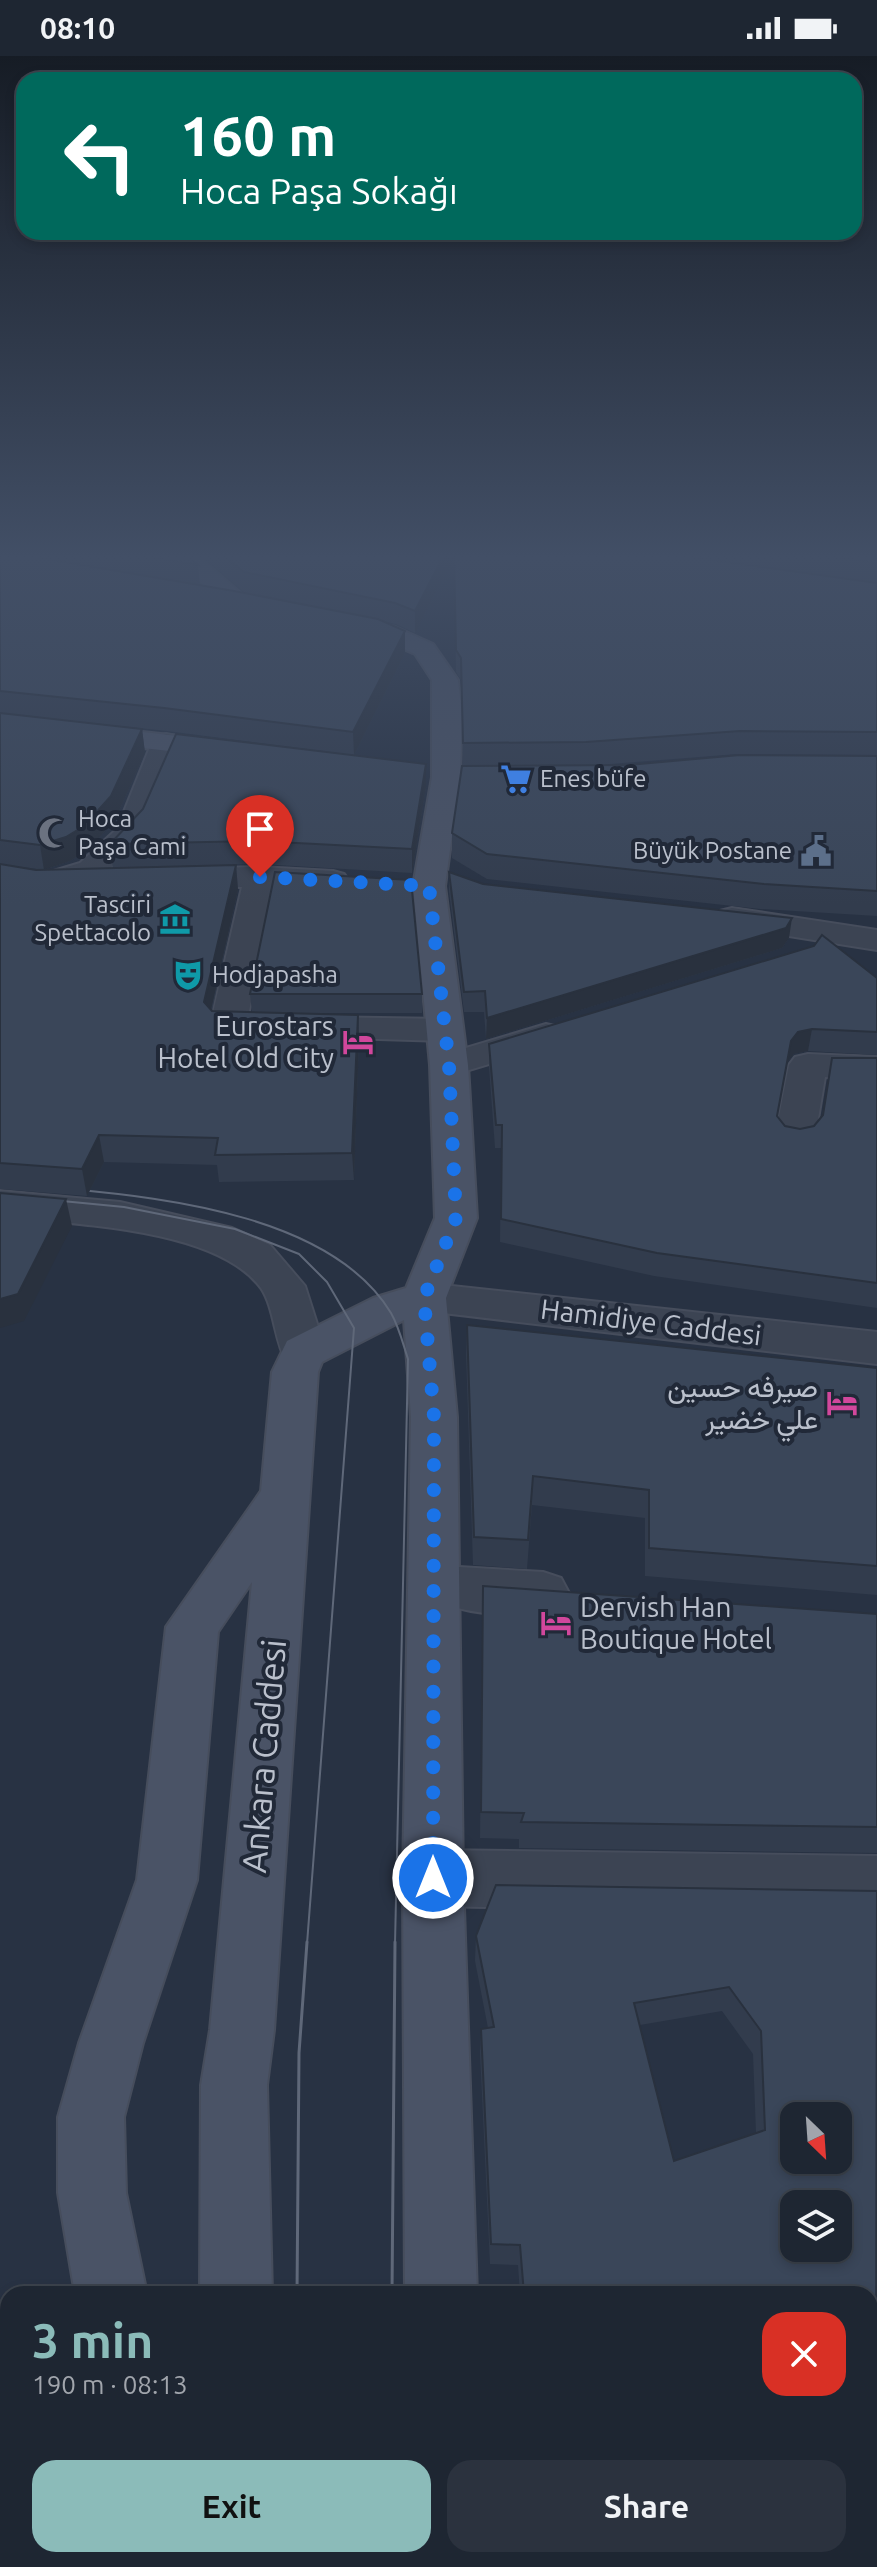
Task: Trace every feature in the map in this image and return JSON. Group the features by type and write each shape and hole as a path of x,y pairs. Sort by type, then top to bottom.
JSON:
{"main road":[{"path":"438,670 445,680 448,714 440,877 456,1218 424,1298 434,1417 433,1878 441,2286"},
{"path":"0,724 259,753"},
{"path":"303,1352 389,1309 424,1298"},
{"name":"Ankara Caddesi","path":"236,2286 234,2085 243,2014 295,1372 303,1352"},
{"path":"109,2286 92,2193 91,2117 111,2043 167,1880 192,1627 285,1495"}],"street":[{"path":"0,897 41,882 91,870 131,833 166,742"},
{"path":"0,876 41,882 260,877 377,883 440,877"},
{"path":"260,877 228,1026 447,1047 585,1023"},
{"path":"704,916 815,928 876,940"},
{"path":"797,958 815,928"},
{"path":"795,1137 808,1065 877,1068"},
{"path":"0,1204 120,1215 217,1238 255,1255 283,1286 303,1352"},
{"name":"Hamidiye Caddesi","path":"424,1298 877,1348"},
{"path":"459,1588 585,1596"},
{"path":"433,1878 877,1885"}],"building":[{"path":"0,670 385,670 353,732 0,691"},
{"path":"461,670 877,670 877,732 740,731 586,742 463,743"},
{"path":"0,713 142,729 111,796 84,826 66,837 40,845 0,840"},
{"path":"176,734 426,764 412,849 258,841 110,844 143,809"},
{"path":"740,755 877,756 877,891 764,884 487,854 452,833 462,766 628,765"},
{"path":"0,864 36,870 236,865 204,1002 212,1011 358,1015 352,1153 215,1155 218,1138 99,1135 82,1169 0,1163"},
{"path":"275,872 411,880 422,994 250,994"},
{"path":"449,872 483,884 792,918 786,928 487,1018 485,991 464,992"},
{"path":"822,935 877,978 877,1032 812,1029 798,1032 791,1041 777,1116 785,1126 800,1129 814,1126 823,1115 832,1058 877,1058 877,1283 657,1253 501,1219 502,1125 496,1125 489,1044 814,946"},
{"path":"0,1193 66,1199 18,1294 0,1299"},
{"path":"467,1325 877,1368 877,1566 649,1548 649,1490 533,1476 528,1540 474,1537"},
{"path":"483,1586 877,1614 877,1827 521,1822 524,1813 481,1812"},
{"path":"496,1885 877,1891 876,2286 523,2286 520,2245 491,2244 481,2029 494,2027 476,1936","holes":["729,1987 761,2031 765,2130 674,2161 634,2003"]}],"tram line":[{"path":"69,1189 200,1207 246,1218 290,1234 330,1254 365,1280 396,1324 408,1359 395,1944"},
{"path":"0,1195 124,1207 235,1229 299,1254 327,1282 354,1328 307,1944"},
{"path":"297,2286 299,2053 307,1942"},
{"path":"392,2286 395,1942"}],"place":[{"name":"Enes büfe","path":"516,779"},
{"name":"Hoca Paşa Cami","path":"54,833"},
{"name":"Büyük Postane","path":"816,851"},
{"name":"Tasciri Spettacolo","path":"175,919"},
{"name":"Hodjapasha","path":"188,975"},
{"name":"Eurostars Hotel Old City","path":"358,1042"},
{"name":"صيرفه حسين علي خضير","path":"842,1403"},
{"name":"Dervish Han Boutique Hotel","path":"556,1623"}],"route":[{"path":"260,877 429,886 449,1065 456,1218 424,1298 434,1417 433,1878"}]}
